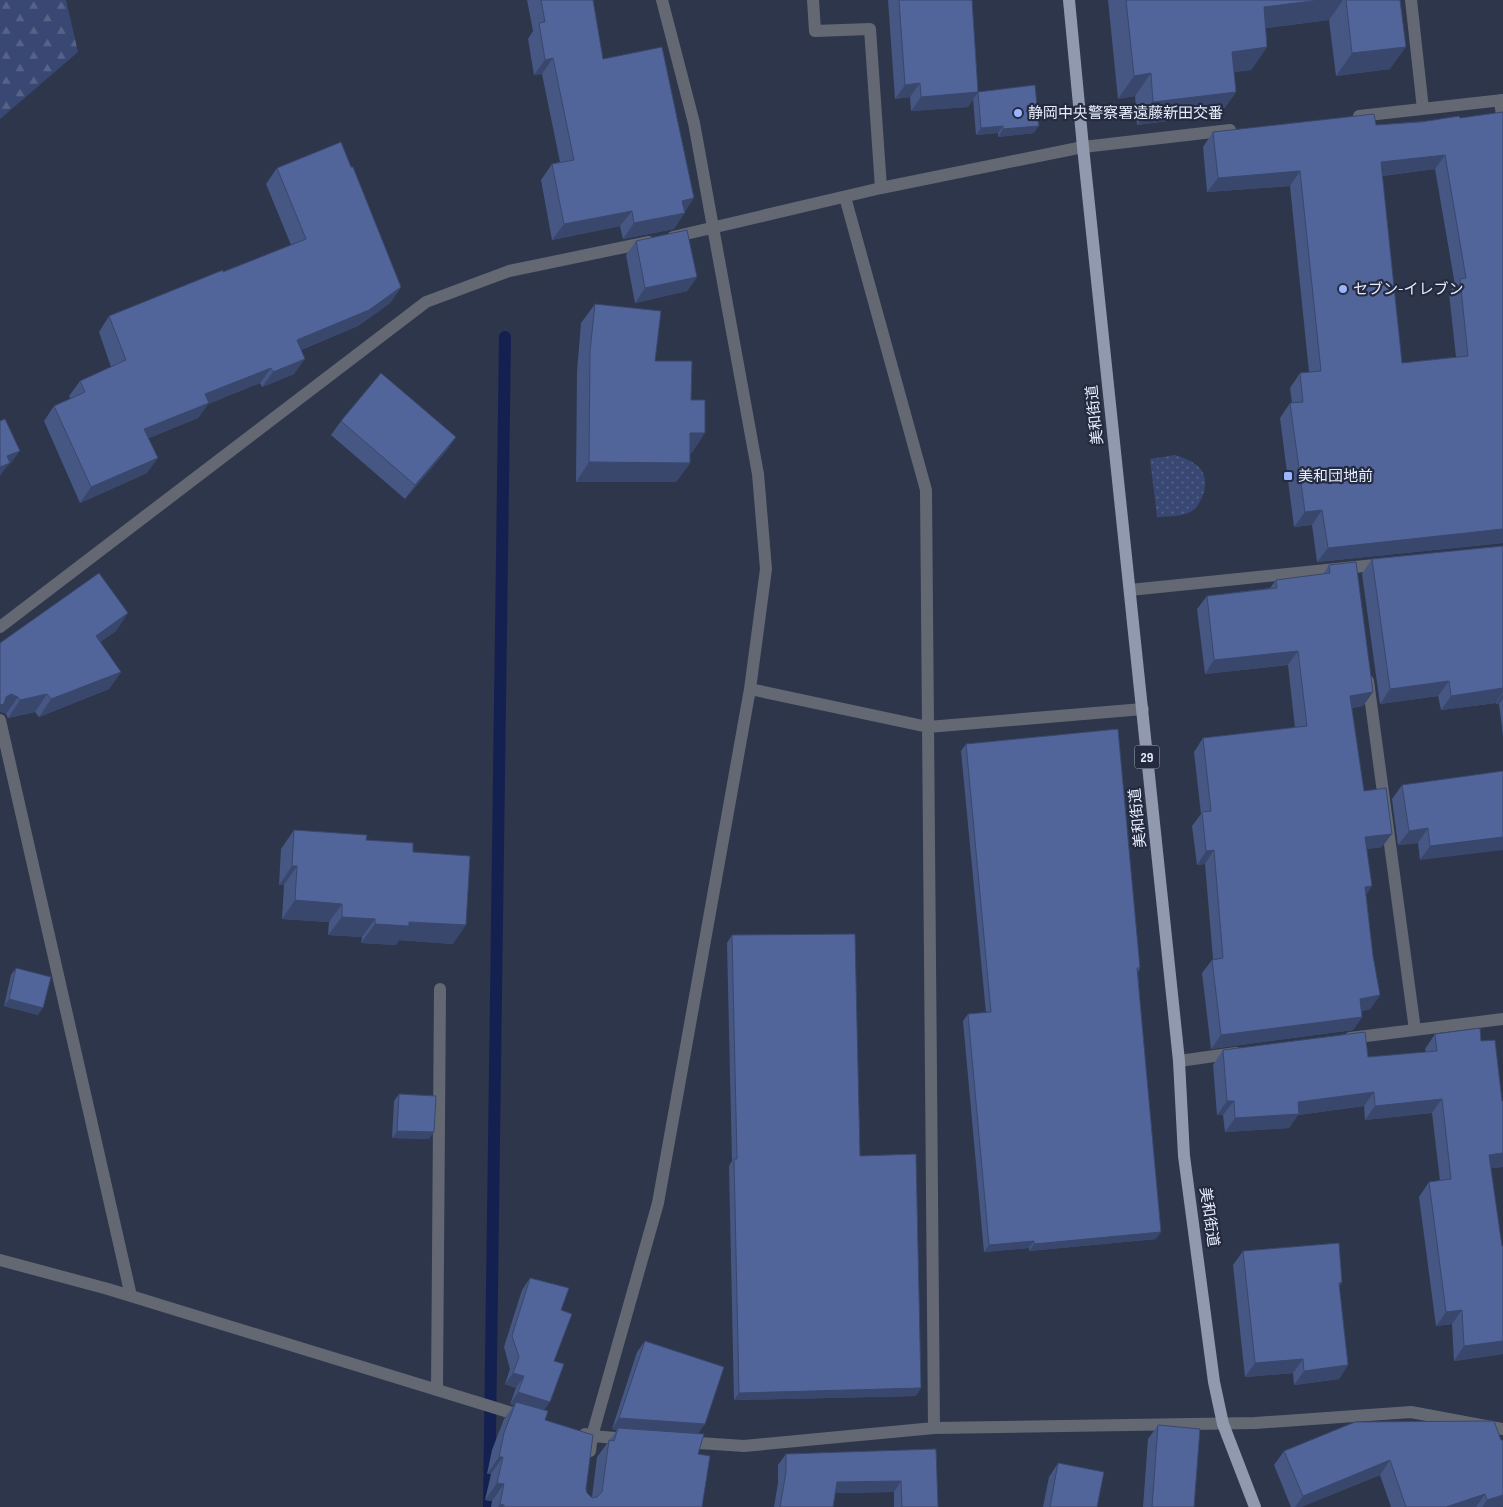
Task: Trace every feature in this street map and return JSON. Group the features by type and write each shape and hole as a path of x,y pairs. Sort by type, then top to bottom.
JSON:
{"main road":[{"name":"美和街道","path":"1069,0 1179,1061 1184,1156 1214,1382 1223,1424 1255,1507"}],"street":[{"path":"588,1463 592,1436 658,1203 750,689 766,569 758,474 694,123 662,0"},
{"path":"813,0 815,31 870,28 881,188"},
{"path":"1411,0 1423,109"},
{"path":"1346,117 1501,100 1503,125"},
{"path":"0,627 426,302 509,271 712,229 881,188 1083,147 1239,129"},
{"path":"845,197 926,490 934,1428"},
{"path":"1130,590 1354,572 1400,562"},
{"path":"1366,665 1415,1030"},
{"path":"750,689 928,727 1142,709"},
{"path":"0,720 131,1296"},
{"path":"437,1390 440,989"},
{"path":"1336,1040 1503,1019"},
{"path":"1179,1061 1248,1052"},
{"path":"0,1260 131,1296 536,1420"},
{"path":"668,1441 744,1446 934,1428 1255,1424 1412,1412 1503,1429"},
{"path":"573,1431 592,1436 640,1439"}],"green space":[{"path":"0,0 66,0 78,52 0,119"},
{"path":"1175,455 1199,467 1205,477 1204,492 1198,505 1191,512 1177,516 1157,517 1150,459"}],"building":[{"path":"541,0 593,0 603,59 662,47 694,198 682,201 685,213 634,223 632,211 564,224 552,164 574,160 553,58 545,60 539,23 545,22"},
{"path":"899,0 972,0 978,92 921,97 920,83 905,85"},
{"path":"1126,0 1321,0 1264,7 1267,47 1232,52 1236,92 1153,102 1151,73 1134,76"},
{"path":"1346,0 1400,0 1406,47 1352,53"},
{"path":"1035,85 1039,126 1003,129 1003,126 981,128 978,92"},
{"path":"1503,112 1503,529 1328,548 1322,510 1305,512 1290,403 1303,402 1300,373 1321,371 1300,171 1218,178 1213,132 1374,114 1376,125 1421,122 1459,116 1460,118","holes":["1445,155 1466,278 1460,279 1468,356 1402,363 1381,162"]},
{"path":"341,142 351,167 353,167 401,287 369,310 297,340 305,359 273,372 271,368 205,394 209,403 144,429 158,458 91,487 54,406 85,392 80,381 126,360 109,316 306,239 277,168"},
{"path":"687,230 697,277 645,288 636,241"},
{"path":"595,304 661,311 655,361 692,361 691,400 705,400 705,433 690,433 690,463 589,462 590,351"},
{"path":"381,373 456,437 415,485 341,421"},
{"path":"5,419 20,451 7,456 10,463 0,467 0,421"},
{"path":"1503,546 1503,688 1451,696 1449,681 1390,689 1372,559"},
{"path":"1356,562 1373,692 1350,696 1364,791 1386,788 1392,834 1365,837 1372,886 1365,887 1373,956 1380,995 1360,999 1362,1017 1221,1035 1212,960 1223,958 1214,850 1206,851 1202,812 1211,811 1203,738 1307,726 1298,651 1214,660 1207,596 1277,588 1276,580 1330,573 1329,565"},
{"path":"99,573 128,613 96,636 121,672 51,699 47,694 20,700 11,694 6,697 4,704 0,705 0,643"},
{"path":"1118,729 1140,968 1137,968 1161,1232 1034,1244 1034,1241 989,1245 968,1014 991,1012 966,744"},
{"path":"1503,771 1503,837 1430,846 1428,828 1409,831 1402,785"},
{"path":"294,830 367,835 366,840 413,843 413,852 470,856 466,925 409,922 409,926 375,924 375,919 342,917 342,904 295,900 297,866 292,866"},
{"path":"855,934 860,1156 916,1154 921,1388 739,1393 734,1159 737,1159 732,935"},
{"path":"16,968 51,977 43,1008 9,999"},
{"path":"1480,1028 1481,1041 1495,1040 1503,1101 1503,1153 1489,1155 1503,1246 1503,1341 1464,1346 1462,1310 1446,1312 1429,1182 1451,1179 1442,1099 1375,1106 1374,1092 1298,1102 1299,1114 1235,1118 1234,1101 1227,1101 1223,1050 1365,1032 1368,1057 1437,1051 1435,1034"},
{"path":"399,1094 436,1096 434,1132 397,1131"},
{"path":"1339,1243 1342,1282 1339,1283 1348,1365 1304,1371 1303,1359 1255,1363 1243,1251"},
{"path":"530,1278 569,1288 561,1310 572,1314 554,1361 564,1364 550,1402 518,1392 524,1376 513,1373 519,1357 512,1336"},
{"path":"645,1341 724,1367 705,1424 619,1418"},
{"path":"516,1402 548,1411 545,1420 593,1435 586,1489 592,1498 597,1497 602,1492 609,1440 614,1441 618,1428 704,1434 698,1454 710,1456 702,1507 504,1507 504,1505 500,1504 504,1484 497,1483 503,1457 499,1457 504,1433"},
{"path":"1494,1421 1501,1440 1503,1440 1503,1495 1487,1500 1485,1494 1446,1507 1406,1507 1390,1460 1303,1496 1284,1451 1355,1422"},
{"path":"1158,1425 1200,1429 1194,1507 1152,1507"},
{"path":"936,1449 938,1507 902,1507 901,1481 837,1482 833,1507 780,1507 786,1472 786,1454"},
{"path":"1058,1463 1104,1472 1097,1507 1050,1507"}],"waterway":[{"path":"489,1507 505,337"}],"place":[{"name":"静岡中央警察署遠藤新田交番","path":"1018,113"},
{"name":"セブン-イレブン","path":"1343,289"},
{"name":"美和団地前","path":"1288,476"}]}
